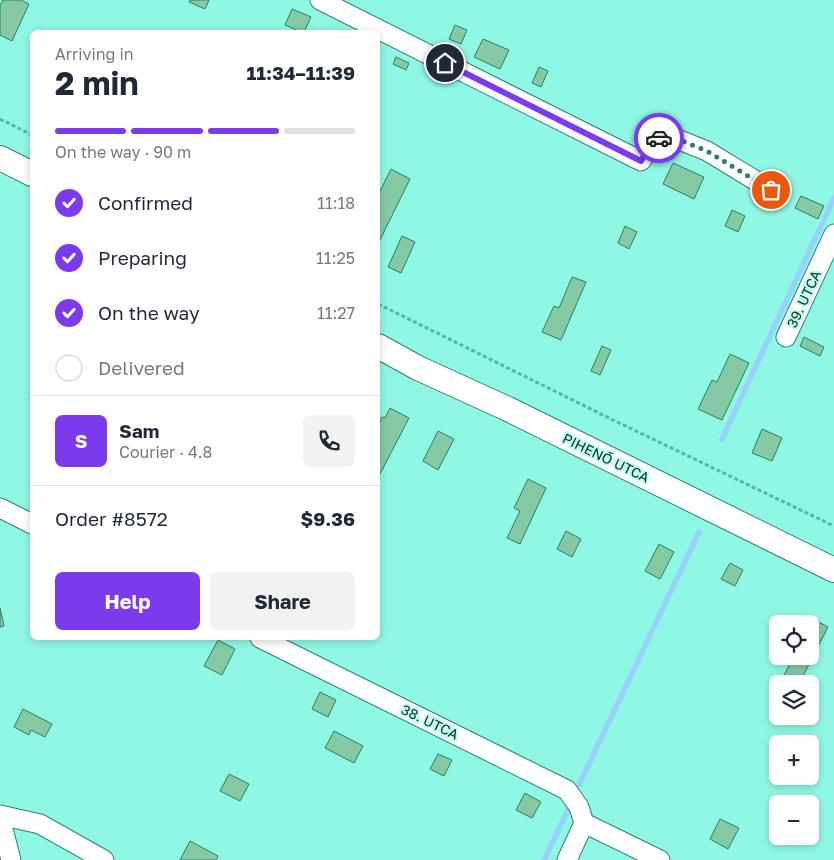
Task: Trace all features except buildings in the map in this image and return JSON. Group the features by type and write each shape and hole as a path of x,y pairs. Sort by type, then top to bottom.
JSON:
{"street":[{"path":"320,0 380,30"},
{"path":"380,30 641,161 653,140 667,135 707,151 771,190"},
{"path":"0,158 30,173"},
{"name":"39. UTCA","path":"786,336 834,234"},
{"name":"PIHENŐ UTCA","path":"380,347 418,368 508,409 834,570"},
{"path":"0,508 30,523"},
{"name":"38. UTCA","path":"264,640 567,790 579,807 584,823"},
{"path":"11,860 0,816 40,824 104,860"},
{"path":"567,860 584,823 660,860"}],"path":[{"path":"0,119 30,134"},
{"path":"380,305 834,526"}],"waterway":[{"path":"722,439 834,198"},
{"path":"579,785 699,532"},
{"path":"544,860 568,810"}],"way so far":[{"path":"659,138 667,135 707,151 771,190"}],"route":[{"path":"445,63 641,161 653,140 659,138"}]}
